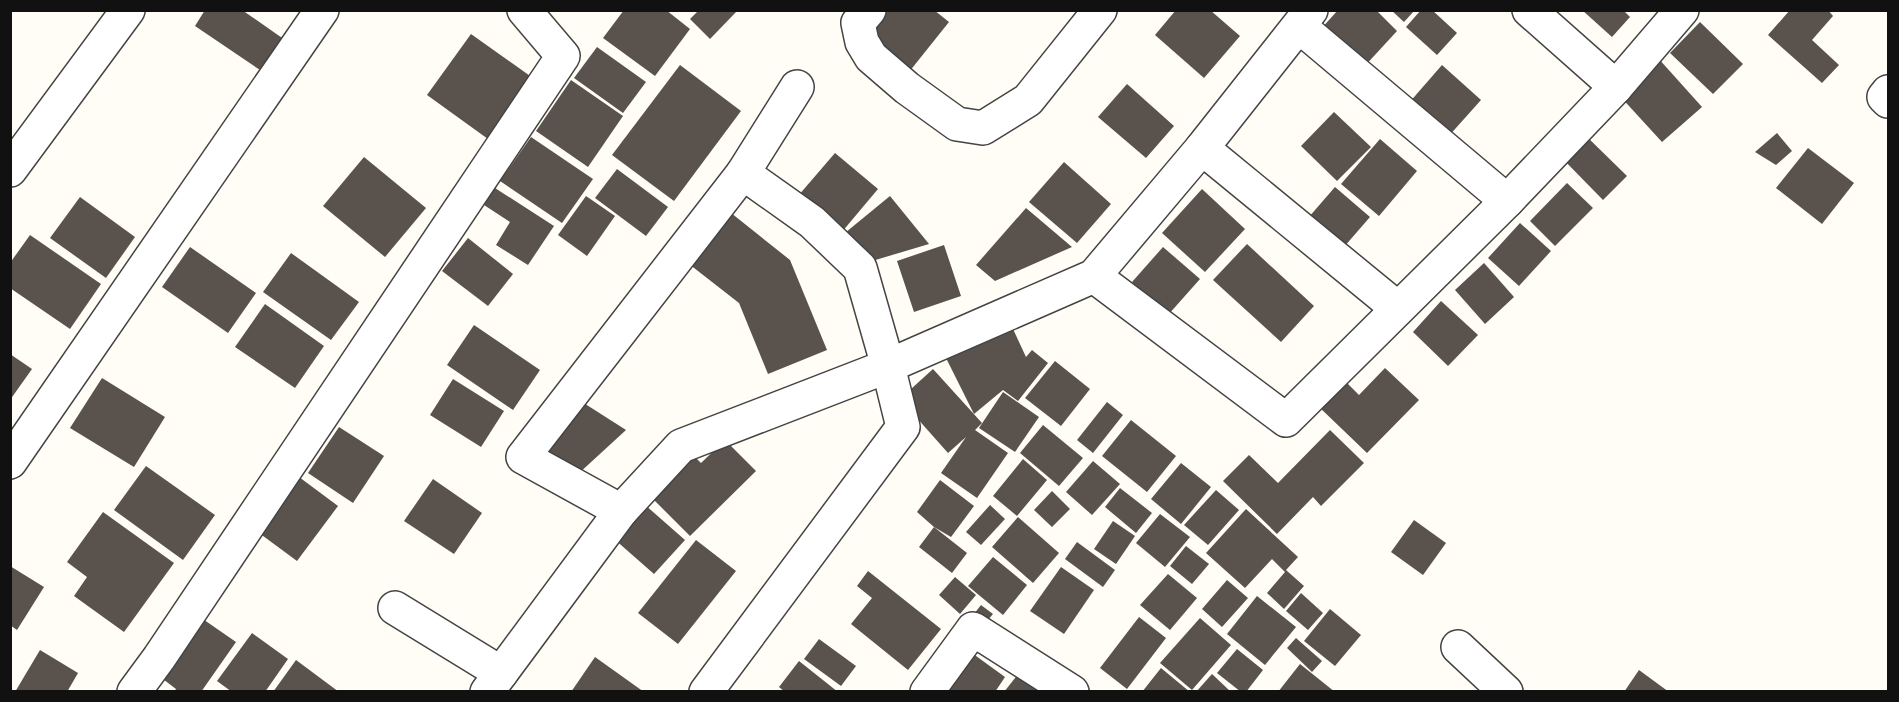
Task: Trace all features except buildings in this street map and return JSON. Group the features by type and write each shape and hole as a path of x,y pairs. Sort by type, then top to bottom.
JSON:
{"street":[{"path":"10,170 128,10"},
{"path":"10,462 322,10"},
{"path":"134,692 563,56 524,10"},
{"path":"868,10 858,23 862,42 871,57 907,88 957,124 983,128 1028,100 1100,10"},
{"path":"1529,10 1616,87"},
{"path":"1094,276 1286,420 1507,201 1616,87 1682,10"},
{"path":"394,608 494,682 621,511 681,446 888,366 1094,276 1203,148 1305,18 1507,201"},
{"path":"621,511 523,457 743,173 797,87"},
{"path":"1203,148 1397,308"},
{"path":"706,692 903,428 860,268 812,222 743,173"},
{"path":"927,692 973,629 1072,692"},
{"path":"1458,647 1506,692"}]}
